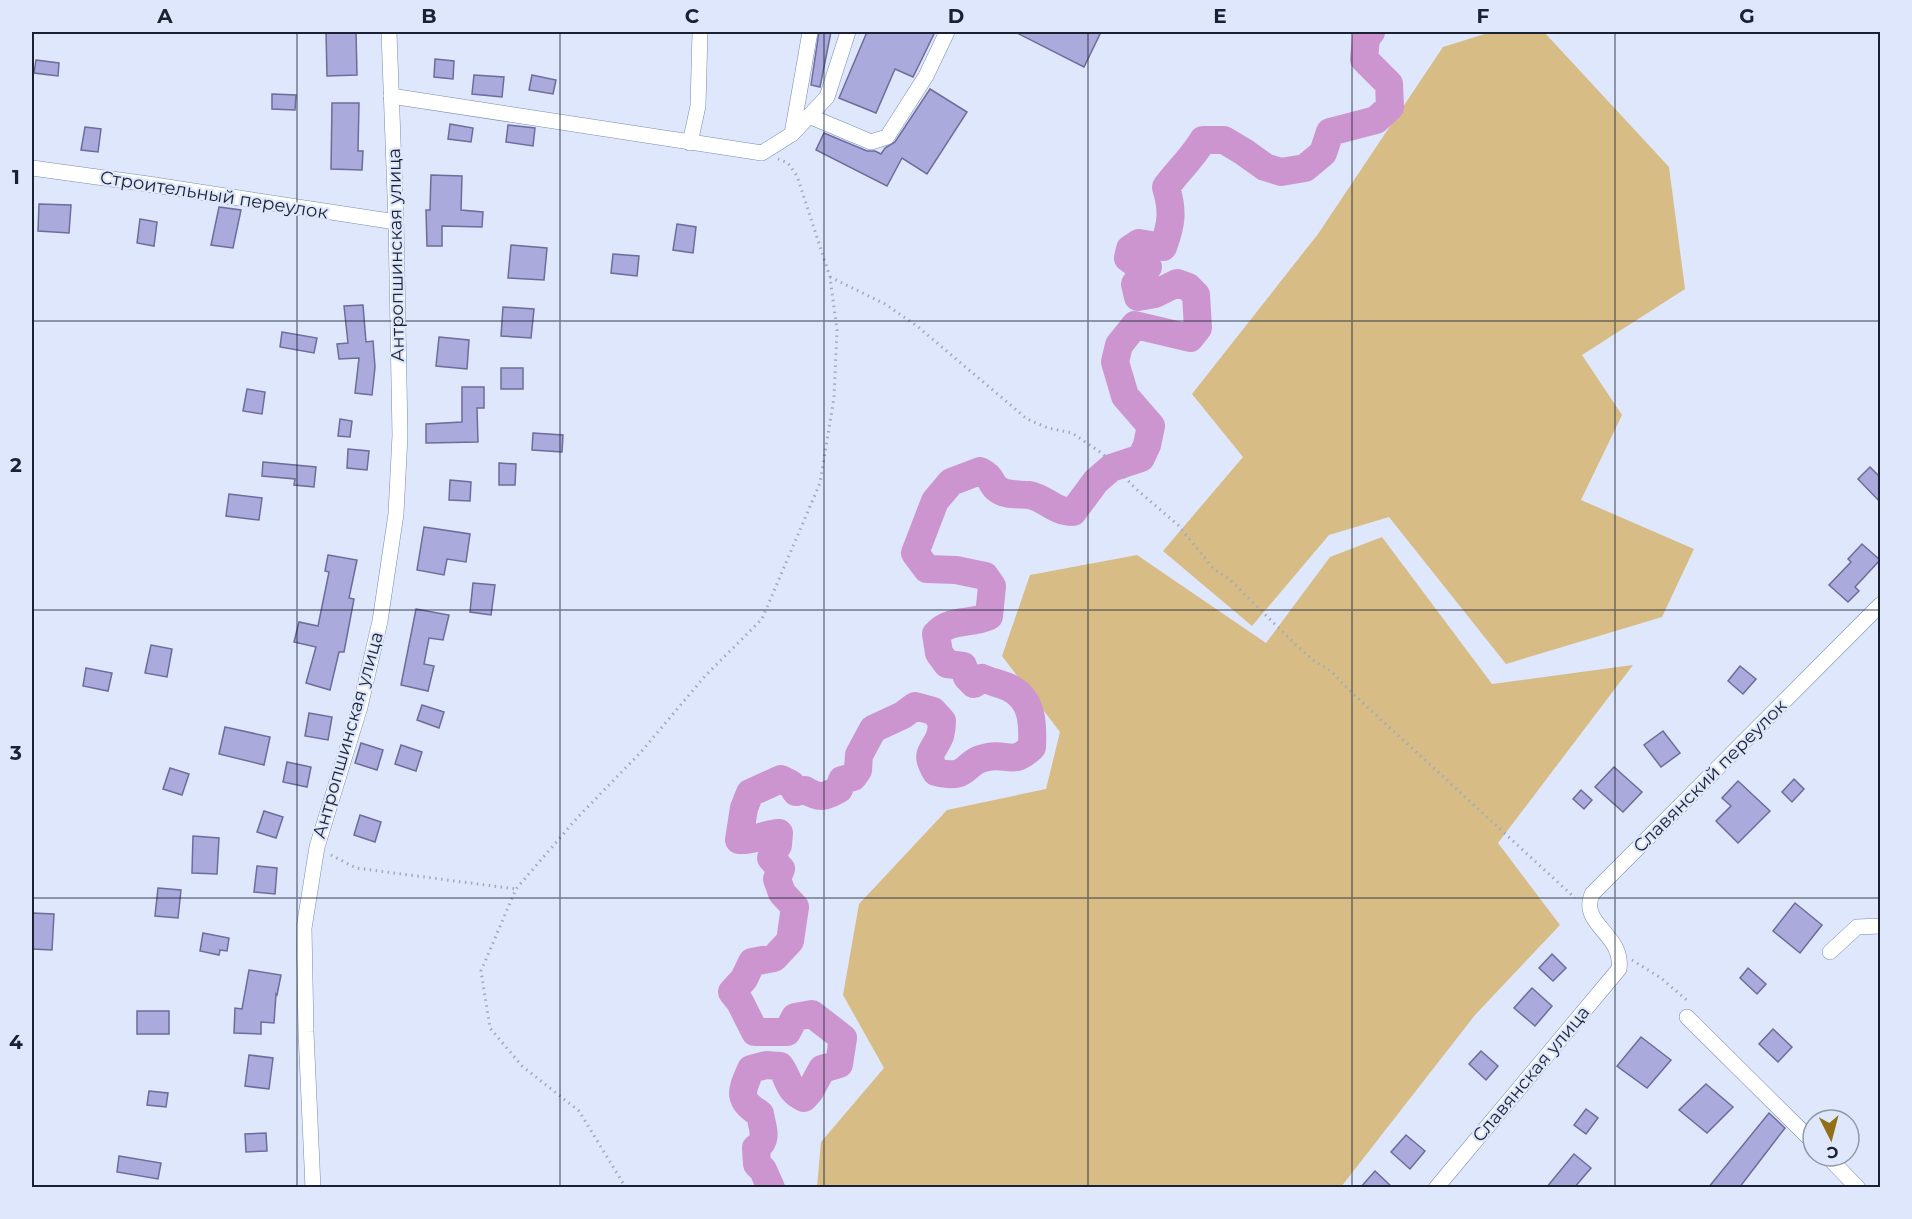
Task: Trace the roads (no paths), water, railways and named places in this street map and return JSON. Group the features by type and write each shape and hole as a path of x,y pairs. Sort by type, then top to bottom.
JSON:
{"street":[{"name":"Антропшинская улица","path":"313,1188 306,1043 304,928 317,847 360,707 373,654 396,514 400,435 396,222 389,32"},
{"path":"690,143 698,106 700,32"},
{"path":"792,134 810,32"},
{"path":"391,96 762,153 792,134 827,97 848,32"},
{"path":"809,116 871,142 887,137 926,76 948,32"},
{"name":"Строительный переулок","path":"32,168 396,222"},
{"name":"Славянский переулок","path":"1619,953 1589,911 1592,894 1881,605"},
{"path":"1830,952 1857,927 1881,926"},
{"name":"Славянская улица","path":"1436,1188 1619,969 1619,953"},
{"path":"1689,1010 1801,1129"},
{"path":"1839,1168 1858,1188"}],"waterway":[{"path":"771,1188 763,1170 757,1164 756,1148 764,1137 760,1114 747,1104 743,1094 751,1069 766,1065 780,1066 791,1088 804,1098 822,1069 839,1064 843,1038 812,1014 795,1017 787,1032 755,1032 740,1002 732,992 744,979 752,962 774,958 790,941 795,907 782,893 777,879 781,869 771,858 778,845 779,833 739,840 744,808 750,793 781,779 791,784 796,792 805,790 822,796 834,792 839,789 842,780 853,777 858,770 859,755 873,729 903,715 915,706 933,711 942,721 940,736 930,756 936,772 955,774 980,759 995,756 1020,756 1032,747 1030,713 1018,693 982,678 974,684 967,677 963,666 947,664 939,653 936,634 942,629 989,616 992,586 985,576 956,570 927,569 915,553 935,501 951,482 980,471 1003,492 1029,495 1060,510 1073,512 1096,481 1111,468 1141,458 1147,445 1151,426 1125,396 1115,362 1119,345 1135,325 1190,338 1198,328 1196,295 1188,287 1177,283 1155,294 1138,297 1135,284 1148,267 1137,265 1128,258 1130,249 1139,243 1163,247 1170,217 1170,203 1166,187 1203,140 1224,140 1265,167 1281,172 1305,168 1323,153 1330,132 1376,120 1390,107 1389,84 1364,59 1366,38 1371,32"}]}
